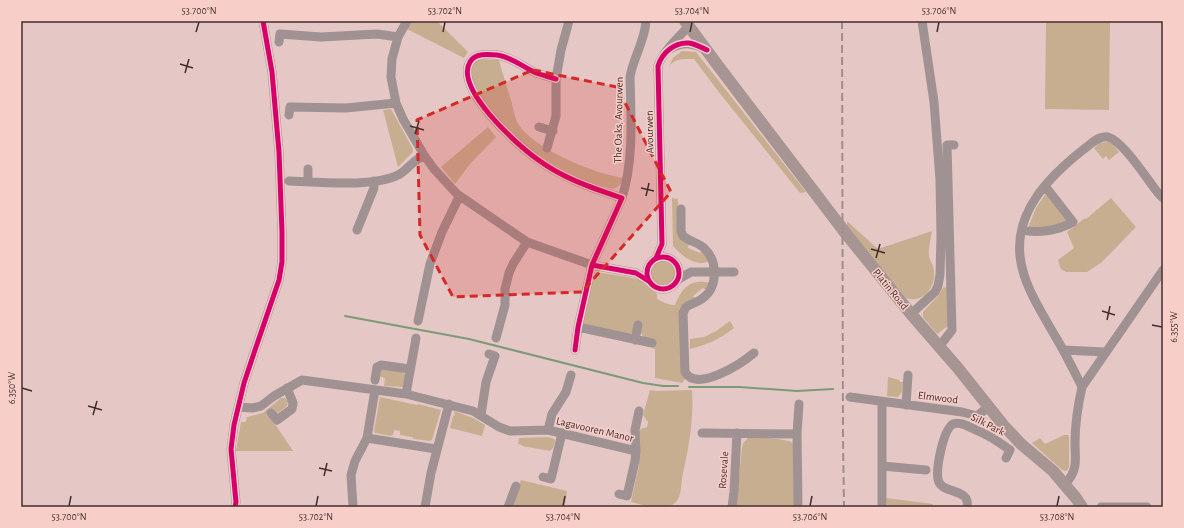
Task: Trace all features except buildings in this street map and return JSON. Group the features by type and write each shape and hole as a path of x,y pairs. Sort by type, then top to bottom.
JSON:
{"main road":[{"name":"Platin Road","path":"687,24 719,68 847,234 911,314 957,367 1016,440 1053,471 1082,507"}],"street":[{"path":"235,507 236,502 232,449 234,425 254,353 279,280 282,262 279,152 272,72 264,21"},
{"path":"407,21 398,37 391,66 392,87 396,103 424,155 434,169 459,197 527,242 592,266 636,273 657,288 662,289 670,287 677,280 691,272 734,272"},
{"path":"547,148 556,116 556,78 561,50 569,21"},
{"name":"The Oaks, Avourwen","path":"575,350 578,327 592,266 622,198 626,184 630,155 631,68 639,50 646,21"},
{"path":"922,21 934,102 946,236 952,330 939,347"},
{"name":"Avourwen","path":"636,273 648,267 656,258 662,244 658,72 660,61 687,24"},
{"path":"279,42 280,34 321,37 377,34 398,37"},
{"path":"667,50 678,45 688,43 697,45 707,50"},
{"path":"556,78 536,73 514,60 498,55 484,54 473,58 467,71 470,85 486,110 499,126 525,150 548,167 584,185 622,198"},
{"path":"289,115 290,107 346,108 396,103"},
{"path":"539,127 553,131"},
{"path":"1082,387 1031,293 1023,273 1020,255 1020,236 1027,214 1037,195 1074,157 1097,139 1105,137 1113,139 1121,146 1163,198"},
{"path":"911,314 935,292 938,286 946,236 947,145 954,145"},
{"path":"289,181 374,181 389,178 402,173 424,155"},
{"path":"308,169 308,182"},
{"path":"357,230 374,188 374,181"},
{"path":"1022,230 1030,232 1057,228 1073,222 1045,186"},
{"path":"418,321 432,258 442,232 459,197"},
{"path":"682,209 681,231 683,236 703,247 709,253 713,261 715,272 714,282 708,292 702,298 686,307 684,313 685,372 687,376 695,379 718,375 736,366 754,353"},
{"path":"496,338 505,306 505,289 509,273 527,242"},
{"name":"Avourwen","path":"662,244 669,258 677,265 691,272"},
{"path":"656,258 665,256 669,258"},
{"path":"677,265 679,272 677,280"},
{"path":"648,267 647,275 650,282"},
{"path":"1065,484 1069,480 1075,464 1077,408 1082,387 1105,352 1162,274"},
{"path":"635,340 638,325"},
{"path":"578,327 652,343"},
{"path":"406,394 416,338"},
{"path":"1063,350 1105,352"},
{"path":"481,415 486,382 495,356 489,354"},
{"path":"375,380 377,368 380,366 410,369"},
{"name":"Lagavooren Manor","path":"548,430 552,414 566,392 571,375"},
{"name":"Elmwood","path":"906,405 908,375"},
{"name":"Lagavooren Manor","path":"239,407 252,408 261,406 274,396 302,380 406,394 465,408 481,415 499,427 510,431 548,430 636,451"},
{"path":"271,413 277,420 292,409 293,403 287,388"},
{"path":"353,507 351,475 355,461 367,438 375,390"},
{"name":"Elmwood","path":"850,397 962,412 977,416 988,407"},
{"path":"882,402 882,507"},
{"path":"425,507 430,473 449,404"},
{"path":"798,507 797,434 799,404"},
{"path":"619,494 627,496 640,423 639,411"},
{"name":"Silk Park","path":"967,507 968,500 965,496 942,486 938,479 941,450 949,428 954,424 960,423 991,436 1010,450 1006,458"},
{"path":"543,477 551,479 562,433"},
{"path":"702,433 797,434"},
{"name":"Rosevale","path":"732,507 735,482 737,433"},
{"path":"367,438 436,449"},
{"path":"882,466 926,470"},
{"path":"508,507 516,486"},
{"path":"1101,507 1147,507"}],"highlighted area":[{"path":"533,70 617,87 671,192 582,292 453,297 420,235 417,120"}],"shaded area":[{"path":"412,21 437,21 468,52 464,58 407,29"},
{"path":"1046,21 1110,21 1109,110 1045,109"},
{"path":"682,51 696,52 806,192 800,193 694,59 683,59 674,62 669,67 673,58"},
{"path":"476,59 499,60 516,120 527,134 551,151 581,166 623,178 621,184 614,189 579,178 549,162 522,143 495,116 474,85 471,76 471,69"},
{"path":"391,109 413,149 413,152 398,167 383,110"},
{"path":"488,127 496,137 470,164 455,184 441,167"},
{"path":"1108,142 1113,144 1119,152 1109,160 1106,156 1103,159 1094,148 1100,143"},
{"path":"1047,192 1069,222 1031,230 1028,228 1036,208"},
{"path":"672,198 678,199 679,235 689,244 688,248 700,253 702,251 709,261 699,263 689,260 673,246"},
{"path":"1111,198 1136,227 1102,262 1087,272 1066,272 1061,269 1058,260 1074,248 1067,232 1085,218 1086,219"},
{"path":"847,221 878,249 932,231 929,253 934,269 934,277 931,288 927,293 918,299 906,298 847,227"},
{"path":"663,261 672,264 675,273 672,282 663,285 654,282 651,273 654,264"},
{"path":"596,272 639,280 657,294 657,299 672,305 675,305 684,289 692,283 710,283 706,290 703,288 693,296 695,298 681,309 682,375 685,379 682,383 655,378 655,349 652,348 654,341 644,338 641,333 632,333 628,335 584,324 582,319 593,277"},
{"path":"947,287 948,326 937,334 923,317 923,312 938,296 943,288"},
{"path":"730,321 734,328 718,339 690,349 690,339 704,337"},
{"path":"380,370 403,372 406,376 403,387 384,386 385,378 379,375"},
{"path":"888,377 903,382 902,392 898,397 887,396"},
{"path":"650,390 692,390 690,432 680,492 676,502 660,508 631,502 639,465 639,431 647,427 648,422 643,415"},
{"path":"380,397 441,410 432,440 414,439 412,437 400,435 400,431 394,430 393,435 391,436 375,433 374,431"},
{"path":"281,398 285,398 288,401 287,406 278,413 272,410 266,415 275,424 293,451 236,451 241,422 246,422 247,417 263,413"},
{"path":"454,411 473,418 485,425 482,436 450,428 453,416 455,415"},
{"path":"1064,435 1068,435 1069,437 1069,466 1068,470 1065,471 1032,443 1040,438 1045,444"},
{"path":"548,437 554,439 555,441 553,448 550,451 518,444 519,438"},
{"path":"748,438 778,439 793,443 794,507 736,507 742,448 743,443"},
{"path":"521,480 567,491 565,507 510,507"},
{"path":"886,498 933,504 932,507 887,507"}],"waterway":[{"path":"345,316 469,339 643,383 663,386 678,386"},
{"path":"689,387 739,387 797,391 833,389"}],"railway":[{"path":"842,21 844,507"}],"cycle path":[{"path":"235,507 236,502 231,449 234,425 244,383 279,280 282,262 279,152 272,72 263,21"},
{"path":"656,258 662,244 658,66 662,57 669,49 678,44 689,43 707,50"},
{"path":"556,79 536,73 508,58 486,54 472,59 467,73 471,86 490,115 516,142 528,152 547,166 567,177 622,198 592,265 578,327 575,350"},
{"path":"660,257 666,257 676,264 679,273 678,279 672,286 666,289 660,289 650,282 647,276 647,270 654,260 660,257"},
{"path":"592,265 636,273 650,282"}]}
